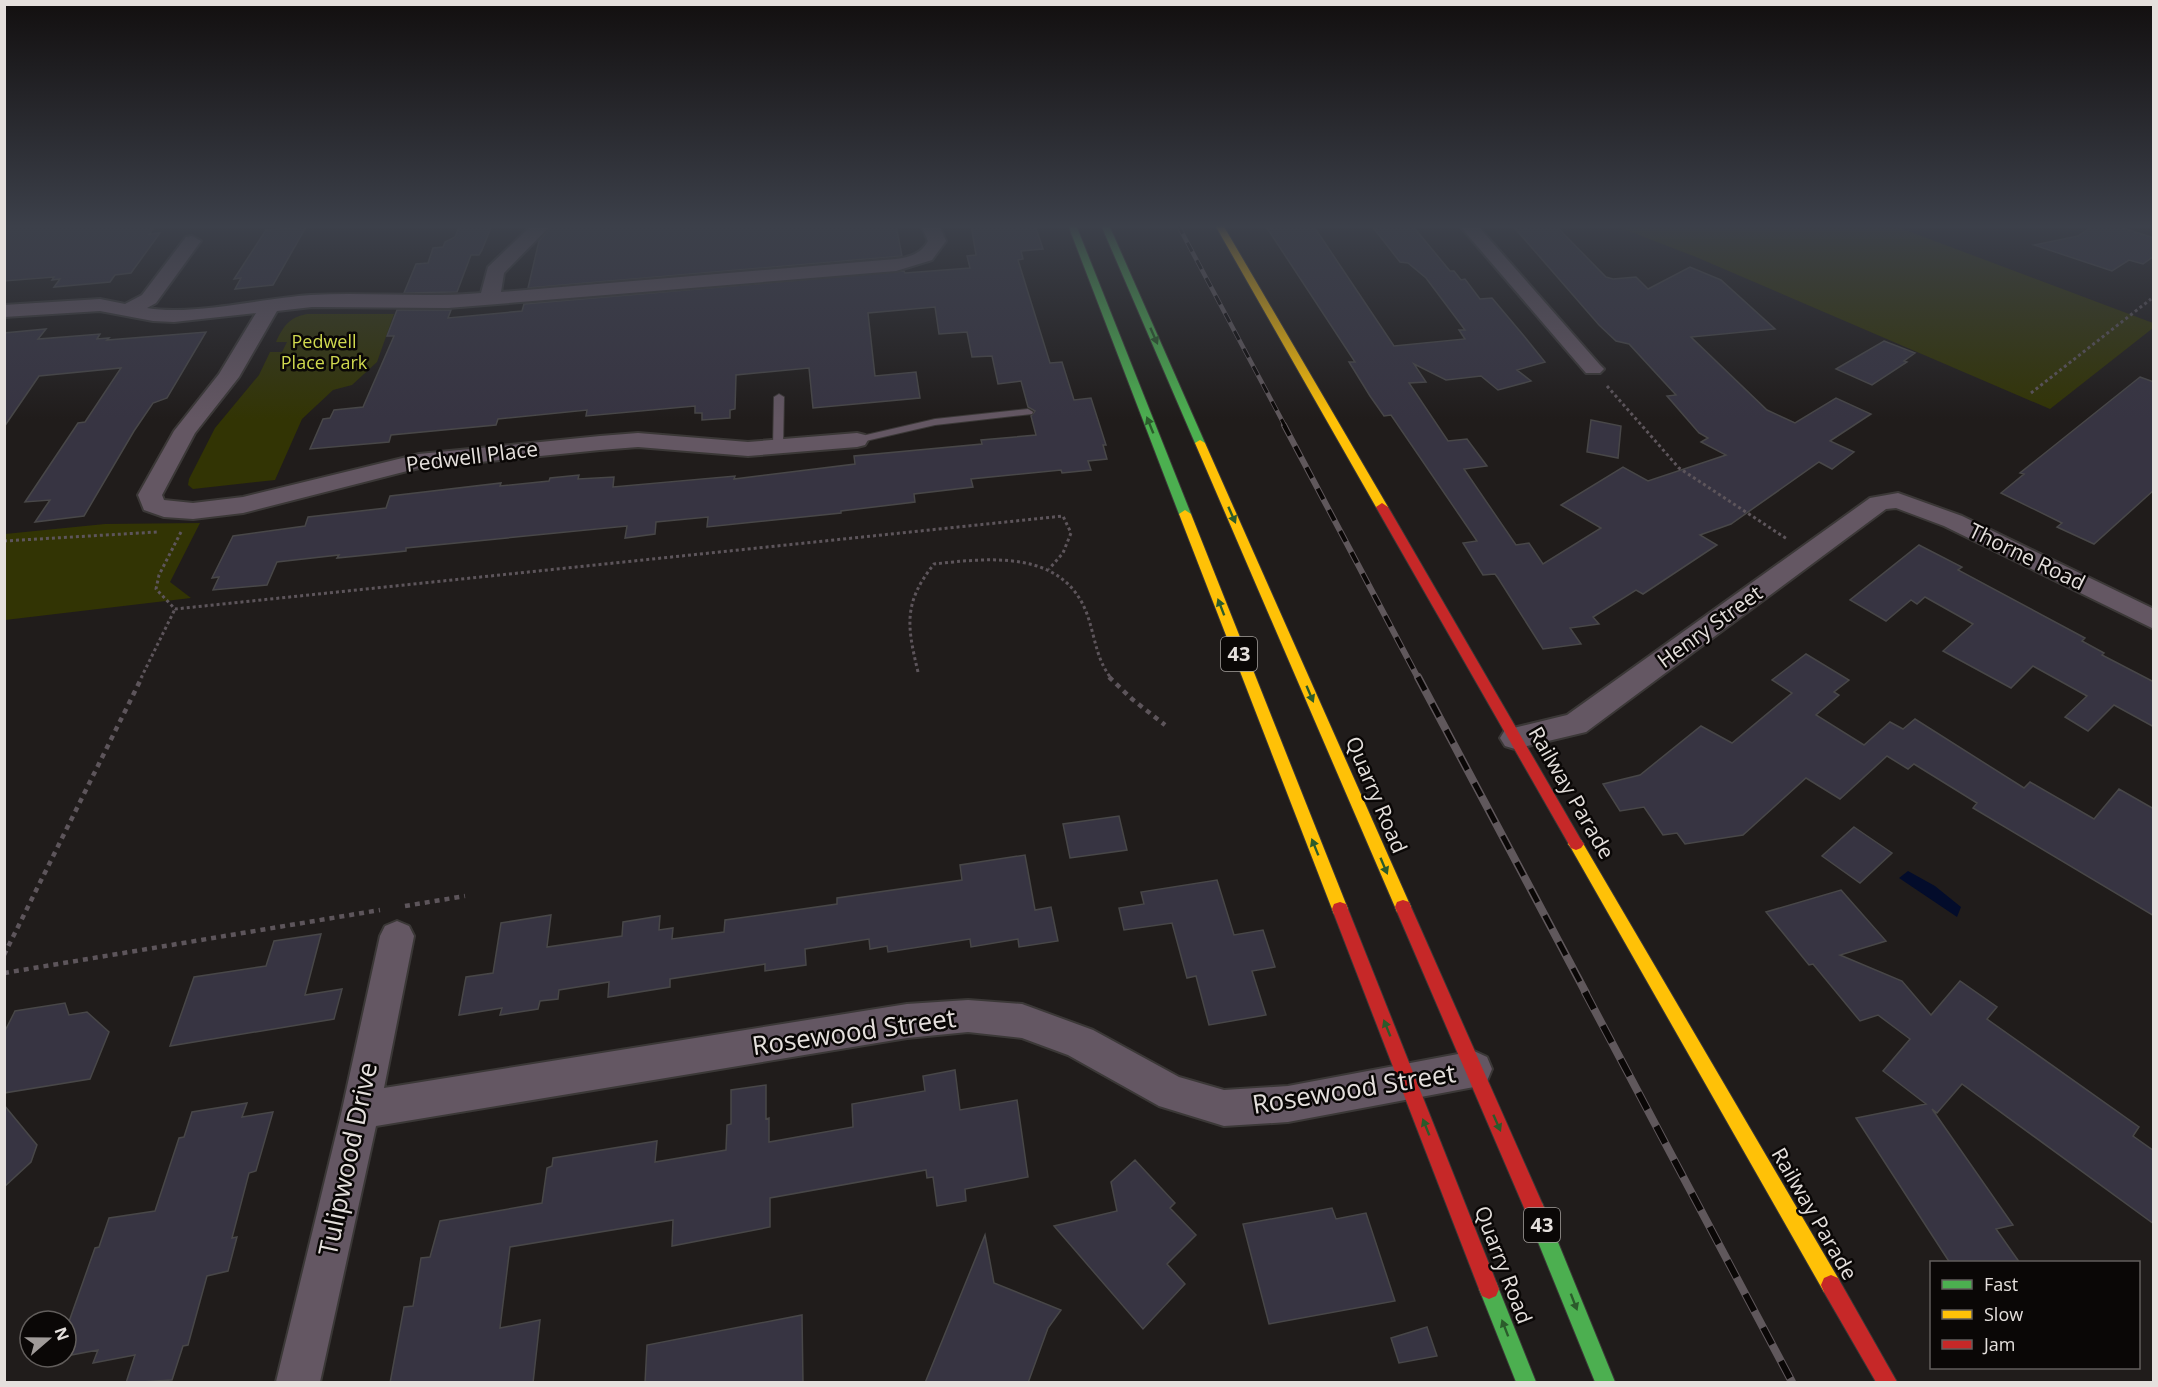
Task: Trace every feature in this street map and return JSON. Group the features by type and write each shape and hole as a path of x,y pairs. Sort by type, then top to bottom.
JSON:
{"main road":[{"name":"Quarry Road","path":"1097,290 1526,1383"},
{"name":"Quarry Road","path":"1133,290 1535,1208 1605,1383"},
{"name":"Railway Parade","path":"1256,290 1887,1383"}],"street":[{"path":"128,310 149,299 156,290"},
{"path":"490,298 492,290"},
{"path":"4,312 71,305 100,305 174,316 312,301 448,302 592,290"},
{"path":"1524,290 1593,369"},
{"name":"Pedwell Place","path":"270,306 228,377 185,431 150,495 153,505 164,509 193,511 243,505 419,461 600,442 638,440 727,449 857,440"},
{"name":"Henry Street","path":"1515,738 1576,724 1879,503 1898,500"},
{"name":"Thorne Road","path":"1898,500 1953,520 2154,620"},
{"name":"Tulipwood Drive","path":"298,1383 361,1110 391,918"},
{"name":"Rosewood Street","path":"361,1110 895,1023 968,1016 1022,1022 1080,1042 1172,1093 1224,1108 1288,1104 1474,1069"}],"lane":[{"path":"778,447 779,398"},
{"name":"Pedwell Place","path":"857,440 935,422 1028,412"}],"path":[{"path":"2031,393 2151,299"},
{"path":"1593,369 1679,468 1810,554"},
{"path":"175,609 1063,516 1071,534 1063,553 1049,569"},
{"path":"170,532 182,531 159,575 156,589 175,609"},
{"path":"4,541 158,532"},
{"path":"918,672 906,621 917,583 934,564 976,559 1017,560 1049,569 1070,583 1083,605 1104,668 1133,700 1165,724"},
{"path":"4,955 175,609"},
{"path":"4,973 391,918 465,896"}],"green space":[{"path":"1772,290 2064,290 2153,323 2153,328 2050,409"},
{"name":"Pedwell Place Park","path":"307,314 394,314 377,362 352,385 333,390 302,419 275,480 193,489 188,485 189,479 215,428 259,375 270,352 282,352 287,342 276,342 284,327 291,320"},
{"path":"200,523 170,582 191,598 5,620 5,534 105,524"}],"water":[{"path":"1908,871 1935,886 1961,907 1957,917 1899,878"}],"building":[{"path":"405,290 458,290 457,292 404,293"},
{"path":"688,290 1027,290 1050,363 1062,362 1074,400 1091,398 1106,445 1103,445 1107,459 1088,461 1091,470 1062,473 1061,470 971,479 973,487 914,494 915,502 841,511 841,513 707,527 708,517 656,522 655,534 625,538 627,526 406,548 406,551 277,562 267,585 213,590 219,577 212,578 233,536 305,526 308,517 386,508 390,496 501,483 500,486 549,481 550,478 579,475 578,479 614,477 613,487 735,476 734,479 855,464 854,456 982,444 981,440 1036,435 1031,416 1035,411 1028,407 1021,381 998,384 992,356 972,357 967,332 939,334 935,307 868,313 875,376 916,372 920,398 813,408 809,368 736,375 735,409 730,410 730,418 702,420 702,413 695,413 695,406 586,416 587,410 498,419 496,425 391,435 389,442 310,449 323,419 330,418 334,410 363,407 394,336 387,336 397,310 451,310 448,318 522,311 524,304"},
{"path":"1308,290 1356,290 1394,346 1465,339 1459,330 1465,330 1435,290 1473,290 1480,299 1492,298 1545,362 1517,370 1531,381 1498,390 1481,376 1446,380 1414,364 1426,382 1409,383 1448,441 1467,439 1487,466 1464,469 1516,545 1529,543 1543,564 1601,528 1561,505 1623,467 1648,481 1726,455 1701,442 1708,438 1699,433 1667,396 1676,395 1629,344 1616,341 1599,325 1568,290 1732,290 1775,329 1691,337 1767,410 1795,423 1836,398 1871,414 1830,441 1854,452 1832,469 1819,462 1731,524 1700,535 1717,545 1643,594 1636,590 1593,617 1599,624 1570,628 1581,644 1543,649 1495,574 1483,575 1463,543 1477,541 1391,415 1384,416 1370,396 1349,362 1355,362"},
{"path":"46,329 38,339 100,334 97,339 109,338 107,340 206,332 167,398 153,403 134,431 84,516 35,522 50,500 25,502 78,423 85,422 121,368 39,376 4,427 4,333"},
{"path":"1884,341 1915,353 1904,361 1907,362 1872,385 1836,369"},
{"path":"2140,377 2154,382 2154,490 2094,544 2057,527 2062,523 2001,493 2024,474 2020,473"},
{"path":"1591,420 1621,426 1618,458 1587,452"},
{"path":"1919,545 1962,567 1958,570 2085,638 2082,641 2104,653 2102,655 2154,682 2154,727 2114,705 2088,731 2065,717 2087,696 2033,666 2011,688 1943,651 1973,624 1925,597 1917,604 1911,600 1886,621 1850,600"},
{"path":"1806,654 1849,680 1834,692 1839,695 1816,715 1864,745 1890,722 1903,729 1915,719 2024,788 2030,782 2094,819 2119,789 2154,809 2154,916 1973,808 1977,803 1914,764 1908,769 1887,756 1840,799 1806,778 1743,835 1685,844 1677,833 1663,835 1644,807 1620,811 1603,784 1640,775 1701,726 1732,743 1792,693 1772,680"},
{"path":"1119,816 1127,850 1070,858 1063,824"},
{"path":"1854,827 1892,853 1860,883 1822,856"},
{"path":"1025,855 1035,910 1051,907 1058,941 1019,947 1018,939 971,947 970,939 888,952 887,946 870,949 869,939 805,949 806,965 765,971 765,964 670,979 670,987 608,997 609,982 559,990 558,999 540,1001 538,1009 500,1015 502,1008 459,1015 466,977 493,973 501,923 551,915 547,947 622,936 623,922 660,916 659,930 673,928 672,939 724,932 725,920 837,904 837,898 962,880 960,865"},
{"path":"1217,880 1234,935 1263,930 1275,967 1252,971 1266,1015 1209,1025 1196,976 1187,978 1172,923 1124,930 1119,908 1144,904 1141,892"},
{"path":"1841,890 1886,941 1840,955 1902,981 1931,1015 1960,981 1997,1007 1987,1019 2139,1127 2133,1136 2154,1151 2154,1224 1962,1084 1937,1113 1932,1109 2013,1225 1996,1229 2019,1261 1949,1261 1856,1118 1926,1104 1883,1071 1910,1039 1878,1015 1860,1021 1813,964 1809,965 1766,912"},
{"path":"321,934 305,995 342,989 334,1019 170,1046 194,977 266,966 274,941"},
{"path":"65,1003 69,1015 87,1012 109,1032 90,1079 4,1093 4,1033 15,1011"},
{"path":"955,1070 960,1110 1017,1100 1028,1177 965,1189 966,1201 937,1206 933,1177 927,1178 926,1170 770,1198 770,1227 672,1246 673,1220 510,1247 500,1328 540,1320 533,1383 390,1383 404,1307 413,1306 421,1258 430,1257 440,1221 542,1203 547,1168 552,1166 553,1158 657,1141 655,1162 726,1150 727,1125 731,1124 731,1090 766,1085 769,1142 853,1127 852,1104 925,1091 923,1076"},
{"path":"247,1103 242,1117 273,1112 256,1171 249,1173 232,1238 237,1237 228,1271 207,1276 188,1345 183,1346 172,1380 126,1383 135,1355 93,1363 98,1350 78,1354 78,1309 73,1309 95,1248 99,1247 109,1218 155,1211 179,1138 184,1137 192,1112"},
{"path":"4,1105 37,1145 31,1162 4,1187"},
{"path":"1135,1160 1175,1203 1170,1208 1196,1235 1167,1264 1185,1284 1143,1329 1054,1226 1117,1211 1111,1182"},
{"path":"1332,1208 1336,1219 1366,1213 1395,1301 1269,1324 1243,1224"},
{"path":"985,1235 994,1283 1061,1310 1048,1328 1028,1383 925,1383"},
{"path":"802,1315 803,1383 645,1383 647,1345"},
{"path":"1427,1327 1437,1356 1399,1363 1391,1338"}],"railway":[{"path":"1212,290 1285,426"},
{"path":"1284,425 1418,678"},
{"path":"1418,677 1586,993"},
{"path":"1585,992 1792,1382"}],"traffic: fast":[{"path":"1097,290 1185,514"},
{"path":"1133,290 1200,443"},
{"path":"1535,1210 1605,1382"},
{"path":"1489,1289 1526,1382"}],"traffic: slow":[{"path":"1256,290 1382,507"},
{"path":"1200,443 1403,907"},
{"path":"1185,514 1340,909"},
{"path":"1576,844 1831,1285"}],"traffic: jam":[{"path":"1382,507 1576,844"},
{"path":"1403,907 1535,1210"},
{"path":"1340,909 1489,1289"},
{"path":"1831,1285 1887,1382"}]}
